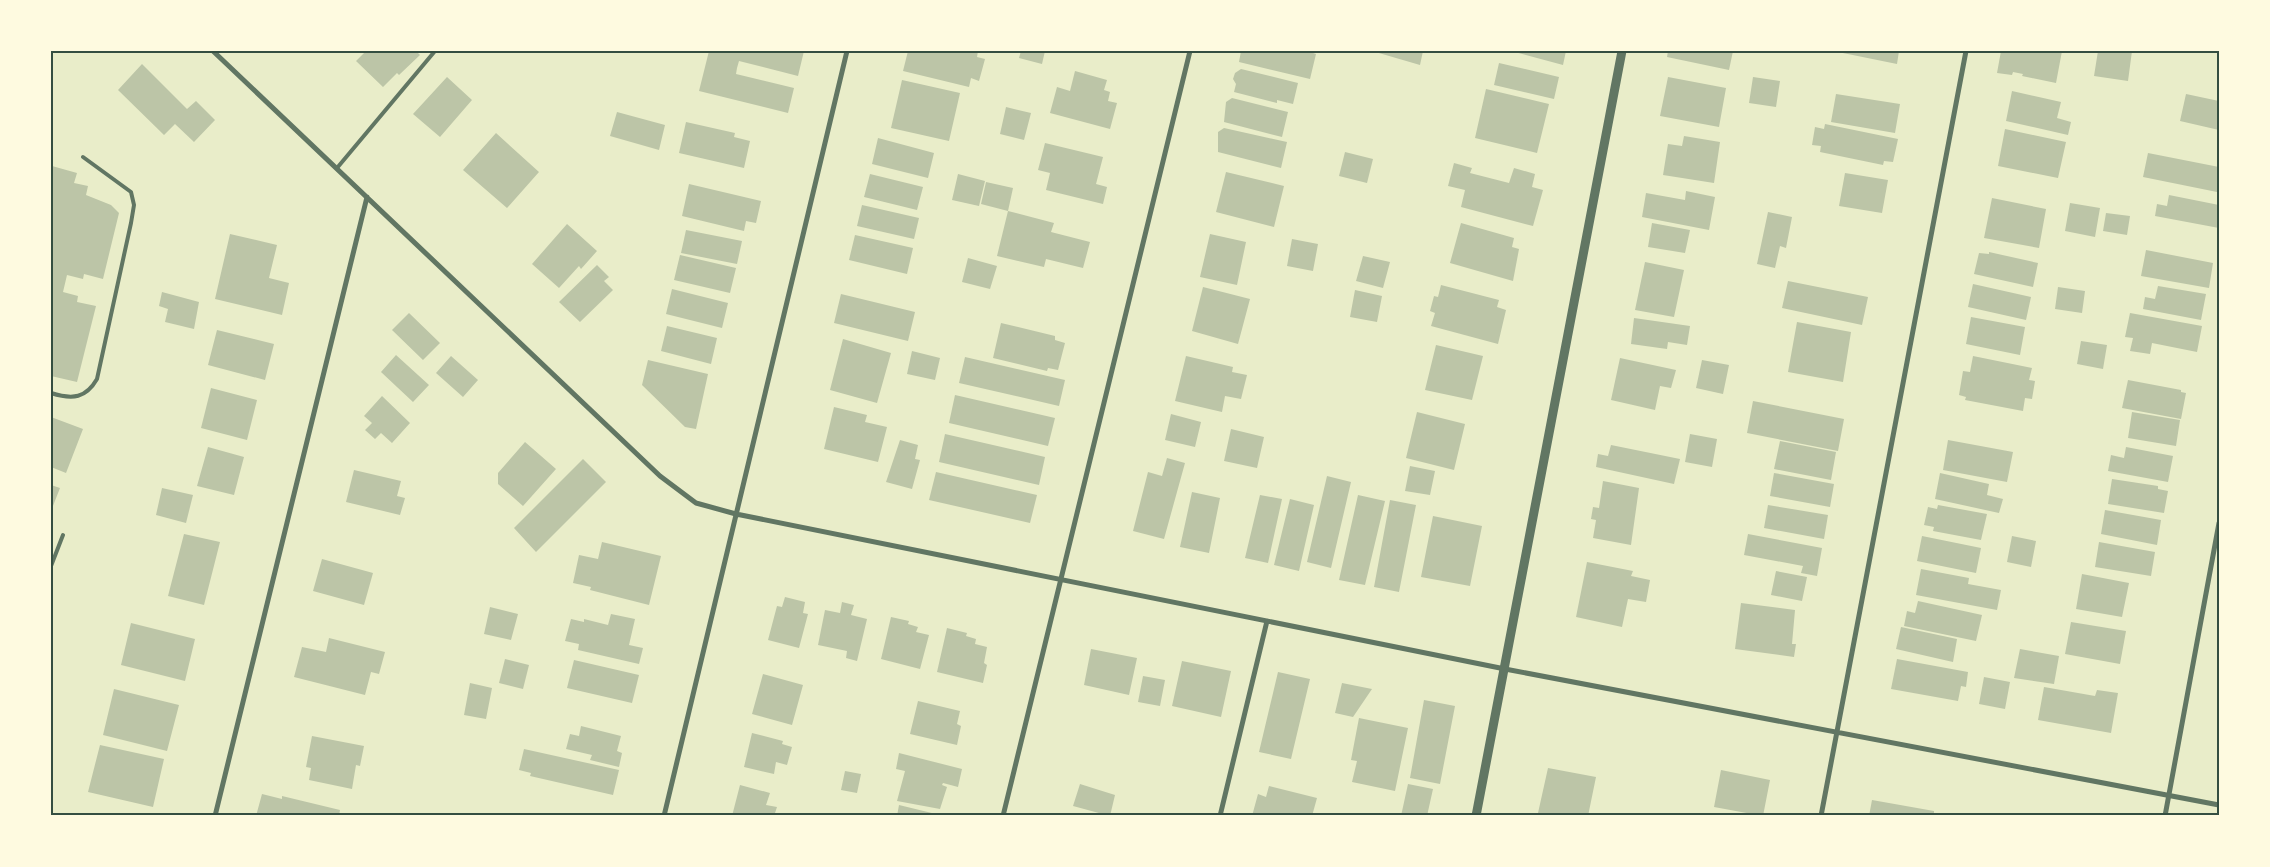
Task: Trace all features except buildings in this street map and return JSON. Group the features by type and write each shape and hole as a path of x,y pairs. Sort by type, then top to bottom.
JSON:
{"street":[{"path":"213,51 660,476 696,502 736,514 1505,669 2219,805"},
{"path":"664,816 847,51"},
{"path":"1003,816 1190,51"},
{"path":"1476,816 1622,51"},
{"path":"1821,816 1966,51"},
{"path":"215,816 367,197"},
{"path":"2165,816 2219,523"},
{"path":"1220,816 1267,621"}],"lane":[{"path":"338,168 436,51"},
{"path":"51,394 80,396 90,392 98,379 134,205 131,192 83,157"},
{"path":"51,566 63,535"}]}
